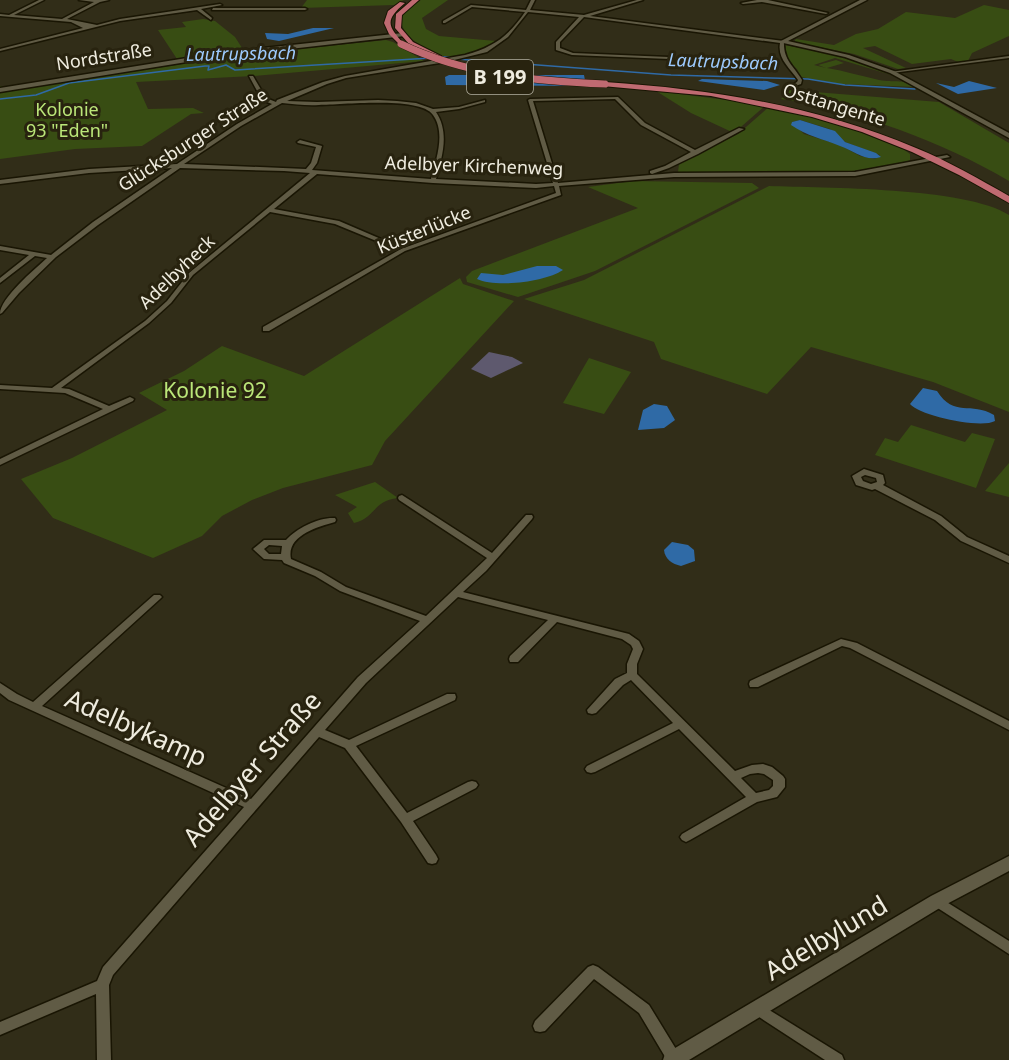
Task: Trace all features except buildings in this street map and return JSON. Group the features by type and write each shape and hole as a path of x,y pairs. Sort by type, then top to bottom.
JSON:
{"main road":[{"path":"392,36 384,22 387,15 408,0"},
{"path":"403,35 398,28 399,14 416,0"},
{"name":"Osttangente","path":"403,35 411,43 438,57 493,73 701,91 776,104 857,128 937,160 1009,200"},
{"name":"Osttangente","path":"392,36 401,44 443,63 487,75 543,82 681,86 762,98 855,123 947,158 1009,191"}],"street":[{"path":"0,20 42,0"},
{"path":"81,0 107,0"},
{"name":"Glücksburger Straße","path":"1,310 24,282 52,257 179,166 276,102 354,74 485,51 499,42 528,10 533,0"},
{"path":"641,0 584,16 558,42 559,51 572,54 669,58"},
{"path":"743,3 765,0 835,14"},
{"path":"778,0 826,13"},
{"path":"790,87 799,83 800,79 783,60 780,47 782,42 864,0"},
{"path":"63,20 99,1"},
{"path":"0,50 120,20 220,5 234,9"},
{"path":"444,22 471,6 584,16 782,42 847,56 892,72 1009,136"},
{"path":"199,9 305,9"},
{"path":"199,9 212,19"},
{"path":"0,15 63,20 77,22 77,25 84,27 92,27"},
{"name":"Nordstraße","path":"0,90 89,74 264,50 403,35"},
{"path":"892,72 1009,57"},
{"path":"251,77 264,99 276,102 403,103 433,111 459,108 483,101"},
{"path":"557,185 530,100 616,98 643,124 696,153"},
{"path":"433,111 437,116 441,142 433,181"},
{"path":"639,177 668,167 741,129"},
{"path":"300,142 319,146 311,171"},
{"name":"Adelbyer Kirchenweg","path":"0,182 89,171 179,166 311,171 433,181 557,185 674,175 855,174 947,158"},
{"path":"668,167 674,175"},
{"name":"Adelbyheck","path":"55,389 147,322 169,302 191,274 270,210 311,171"},
{"name":"Küsterlücke","path":"266,328 392,256 554,197 560,192 557,185"},
{"path":"270,210 337,222 393,246"},
{"path":"0,248 52,257"},
{"path":"0,280 34,254"},
{"path":"0,387 55,389 90,399 110,409"},
{"path":"0,462 130,399"},
{"path":"877,486 938,518 964,539 1009,560"},
{"path":"402,498 493,558"},
{"name":"Adelbyer Straße","path":"102,985 108,971 380,661 457,594 529,517"},
{"path":"285,557 267,557 258,549 267,542 288,543 307,529 332,520"},
{"path":"288,543 285,557 287,561 318,574 343,589 427,620"},
{"path":"457,594 625,636 635,643 638,649 632,664 632,675 754,798"},
{"name":"Adelbykamp","path":"34,707 157,597"},
{"path":"514,658 554,620"},
{"path":"754,684 841,642 853,645 1009,726"},
{"path":"592,710 619,682 632,675"},
{"name":"Adelbykamp","path":"0,687 13,697 34,707 252,805"},
{"path":"349,745 451,697"},
{"path":"591,769 681,723"},
{"path":"317,731 349,745 432,859"},
{"path":"686,837 754,798 774,794 779,787 779,779 773,772 763,768 750,768 734,777"},
{"path":"405,819 472,785"},
{"name":"Adelbylund","path":"673,1059 937,901 1009,863"},
{"path":"937,901 1009,948"},
{"path":"540,1026 593,971 644,1009 673,1059"},
{"path":"0,1029 102,985 104,1060"},
{"path":"758,1009 837,1060"}],"green space":[{"path":"307,0 404,0 394,5 301,8"},
{"path":"421,0 448,0 422,18 426,29 439,36 496,41 480,51 454,57 425,48 409,36 401,22 403,14"},
{"path":"984,5 1009,10 1009,36 972,53 968,61 958,62 951,59 912,64 875,46 863,48 906,68 898,69 854,54 794,42 796,39 834,45 856,34 878,29 906,12 955,18"},
{"path":"203,19 215,21 235,37 244,51 177,59 158,30 186,27 182,22"},
{"name":"Kolonie 93 \"Eden\"","path":"386,40 424,61 253,76 136,82 148,109 193,108 204,113 191,114 142,146 75,149 0,159 0,86 23,88 249,54"},
{"path":"785,45 843,56 898,77 835,58 814,65 826,68 818,65 836,60 844,63 827,68 916,87 841,84 801,77 797,69 786,59"},
{"path":"790,90 939,102 1009,143 1009,181 956,153 899,130 840,111 781,99"},
{"path":"656,91 766,105 734,133 691,113"},
{"path":"771,105 844,126 903,149 910,154 910,160 900,165 836,173 678,172 679,164 738,134","holes":["800,120 830,129 845,142 880,155 875,159 860,156 840,145 804,134 792,122"]},
{"path":"633,181 752,183 759,188 595,271 518,297 467,282 466,277 472,271 638,208 588,187"},
{"path":"769,186 929,194 989,206 1009,215 1009,412 933,382 811,347 767,394 661,359 654,342 524,299 584,280"},
{"name":"Kolonie 92","path":"460,278 463,284 514,301 385,441 372,465 283,488 252,500 222,516 202,536 153,558 53,518 21,479 72,458 167,410 139,393 184,371 222,346 304,376"},
{"path":"589,358 631,372 604,414 563,403"},
{"path":"911,425 965,442 972,433 995,439 976,488 875,455 885,438 898,442"},
{"path":"1009,463 1009,497 985,491"},
{"path":"375,482 398,498 383,502 361,521 354,523 348,513 357,507 335,495"}],"water":[{"path":"313,28 334,28 279,41 267,39 265,33 288,34"},
{"path":"449,75 584,75 586,86 446,85 445,77"},
{"path":"702,79 767,81 780,85 764,90 698,81"},
{"path":"969,81 997,88 958,94 936,83 954,87"},
{"path":"800,120 835,131 845,142 881,157 865,157 809,135 791,125 792,122"},
{"path":"537,266 556,266 563,270 545,278 520,282 496,283 477,279 481,273 503,275"},
{"path":"923,388 937,391 943,399 956,407 986,411 994,415 995,421 977,423 951,420 916,409 910,404"},
{"path":"654,404 667,406 675,420 664,428 638,430 643,410"},
{"path":"672,542 688,545 694,550 695,561 681,566 670,561 664,550"}],"waterway":[{"name":"Lautrupsbach","path":"439,57 450,57"},
{"name":"Lautrupsbach","path":"0,99 36,95 69,83 205,66 209,66 208,70 226,65 235,70 431,58"},
{"name":"Lautrupsbach","path":"457,59 671,75 808,79 845,85 915,89"}]}
